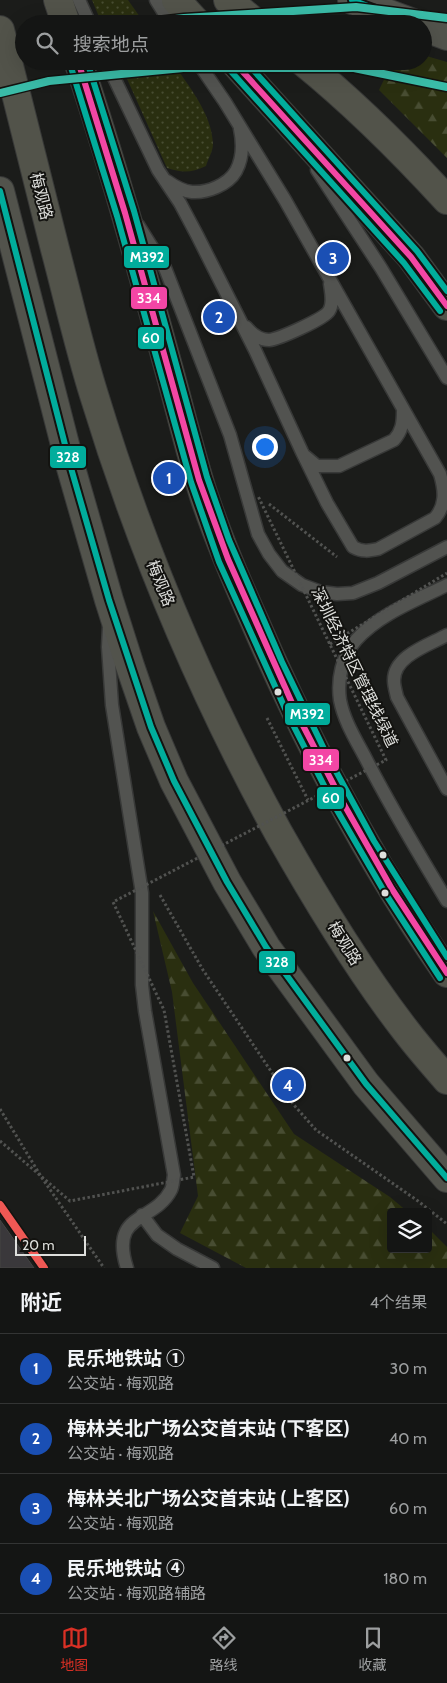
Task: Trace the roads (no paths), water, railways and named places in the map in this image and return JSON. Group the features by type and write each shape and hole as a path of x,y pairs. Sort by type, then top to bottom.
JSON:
{"highway":[{"path":"58,0 63,15"},
{"path":"176,0 190,15"},
{"path":"228,0 246,15"},
{"name":"梅观路","path":"0,30 93,393 148,551 193,663 244,769 307,882 360,967 406,1031 447,1080"},
{"path":"81,70 122,199 204,496 232,571 300,721 347,810 389,883 447,973"},
{"path":"240,70 411,257 447,306"},
{"path":"312,70 420,171 447,200"}],"main road":[{"path":"352,0 392,15"},
{"path":"432,30 447,36"},
{"path":"0,191 71,468 109,600 151,727 178,790 227,882 266,947 366,1084 447,1178"}],"lane":[{"path":"79,0 86,15"},
{"path":"156,0 165,15"},
{"path":"110,70 162,178 184,211 255,350 302,452 348,539 353,546 360,550 369,551 378,548 434,518 441,511 444,500 444,487 440,474 285,200 240,124 203,70"},
{"path":"280,113 381,268 447,378"},
{"path":"162,178 175,187 191,192 209,190 223,184 236,172 241,157 242,140 240,124"},
{"path":"122,199 165,268 230,435 258,534 269,554 282,571 302,585 321,592 353,593 378,583 447,547"},
{"path":"238,317 251,333 260,338 270,340 279,337 322,317 329,311 332,302 329,278"},
{"path":"302,452 317,466 339,466 394,440 400,433 403,425 403,410"},
{"path":"447,585 394,612 367,629 355,641 346,655 340,672 340,698 344,717 387,801 447,901"},
{"path":"109,600 108,647 112,705 142,893 142,985 174,1175 171,1190 159,1205 128,1226 123,1242 124,1260 127,1268"},
{"path":"447,635 407,657 397,667 394,680 397,696 447,789"},
{"path":"142,1215 157,1235 213,1268"}],"place":[{"name":"梅林关北广场公交首末站 (上客区)","path":"333,258"},
{"name":"梅林关北广场公交首末站 (下客区)","path":"219,317"},
{"name":"民乐地铁站 ①","path":"169,478"},
{"name":"民乐地铁站 ④","path":"288,1085"}]}
